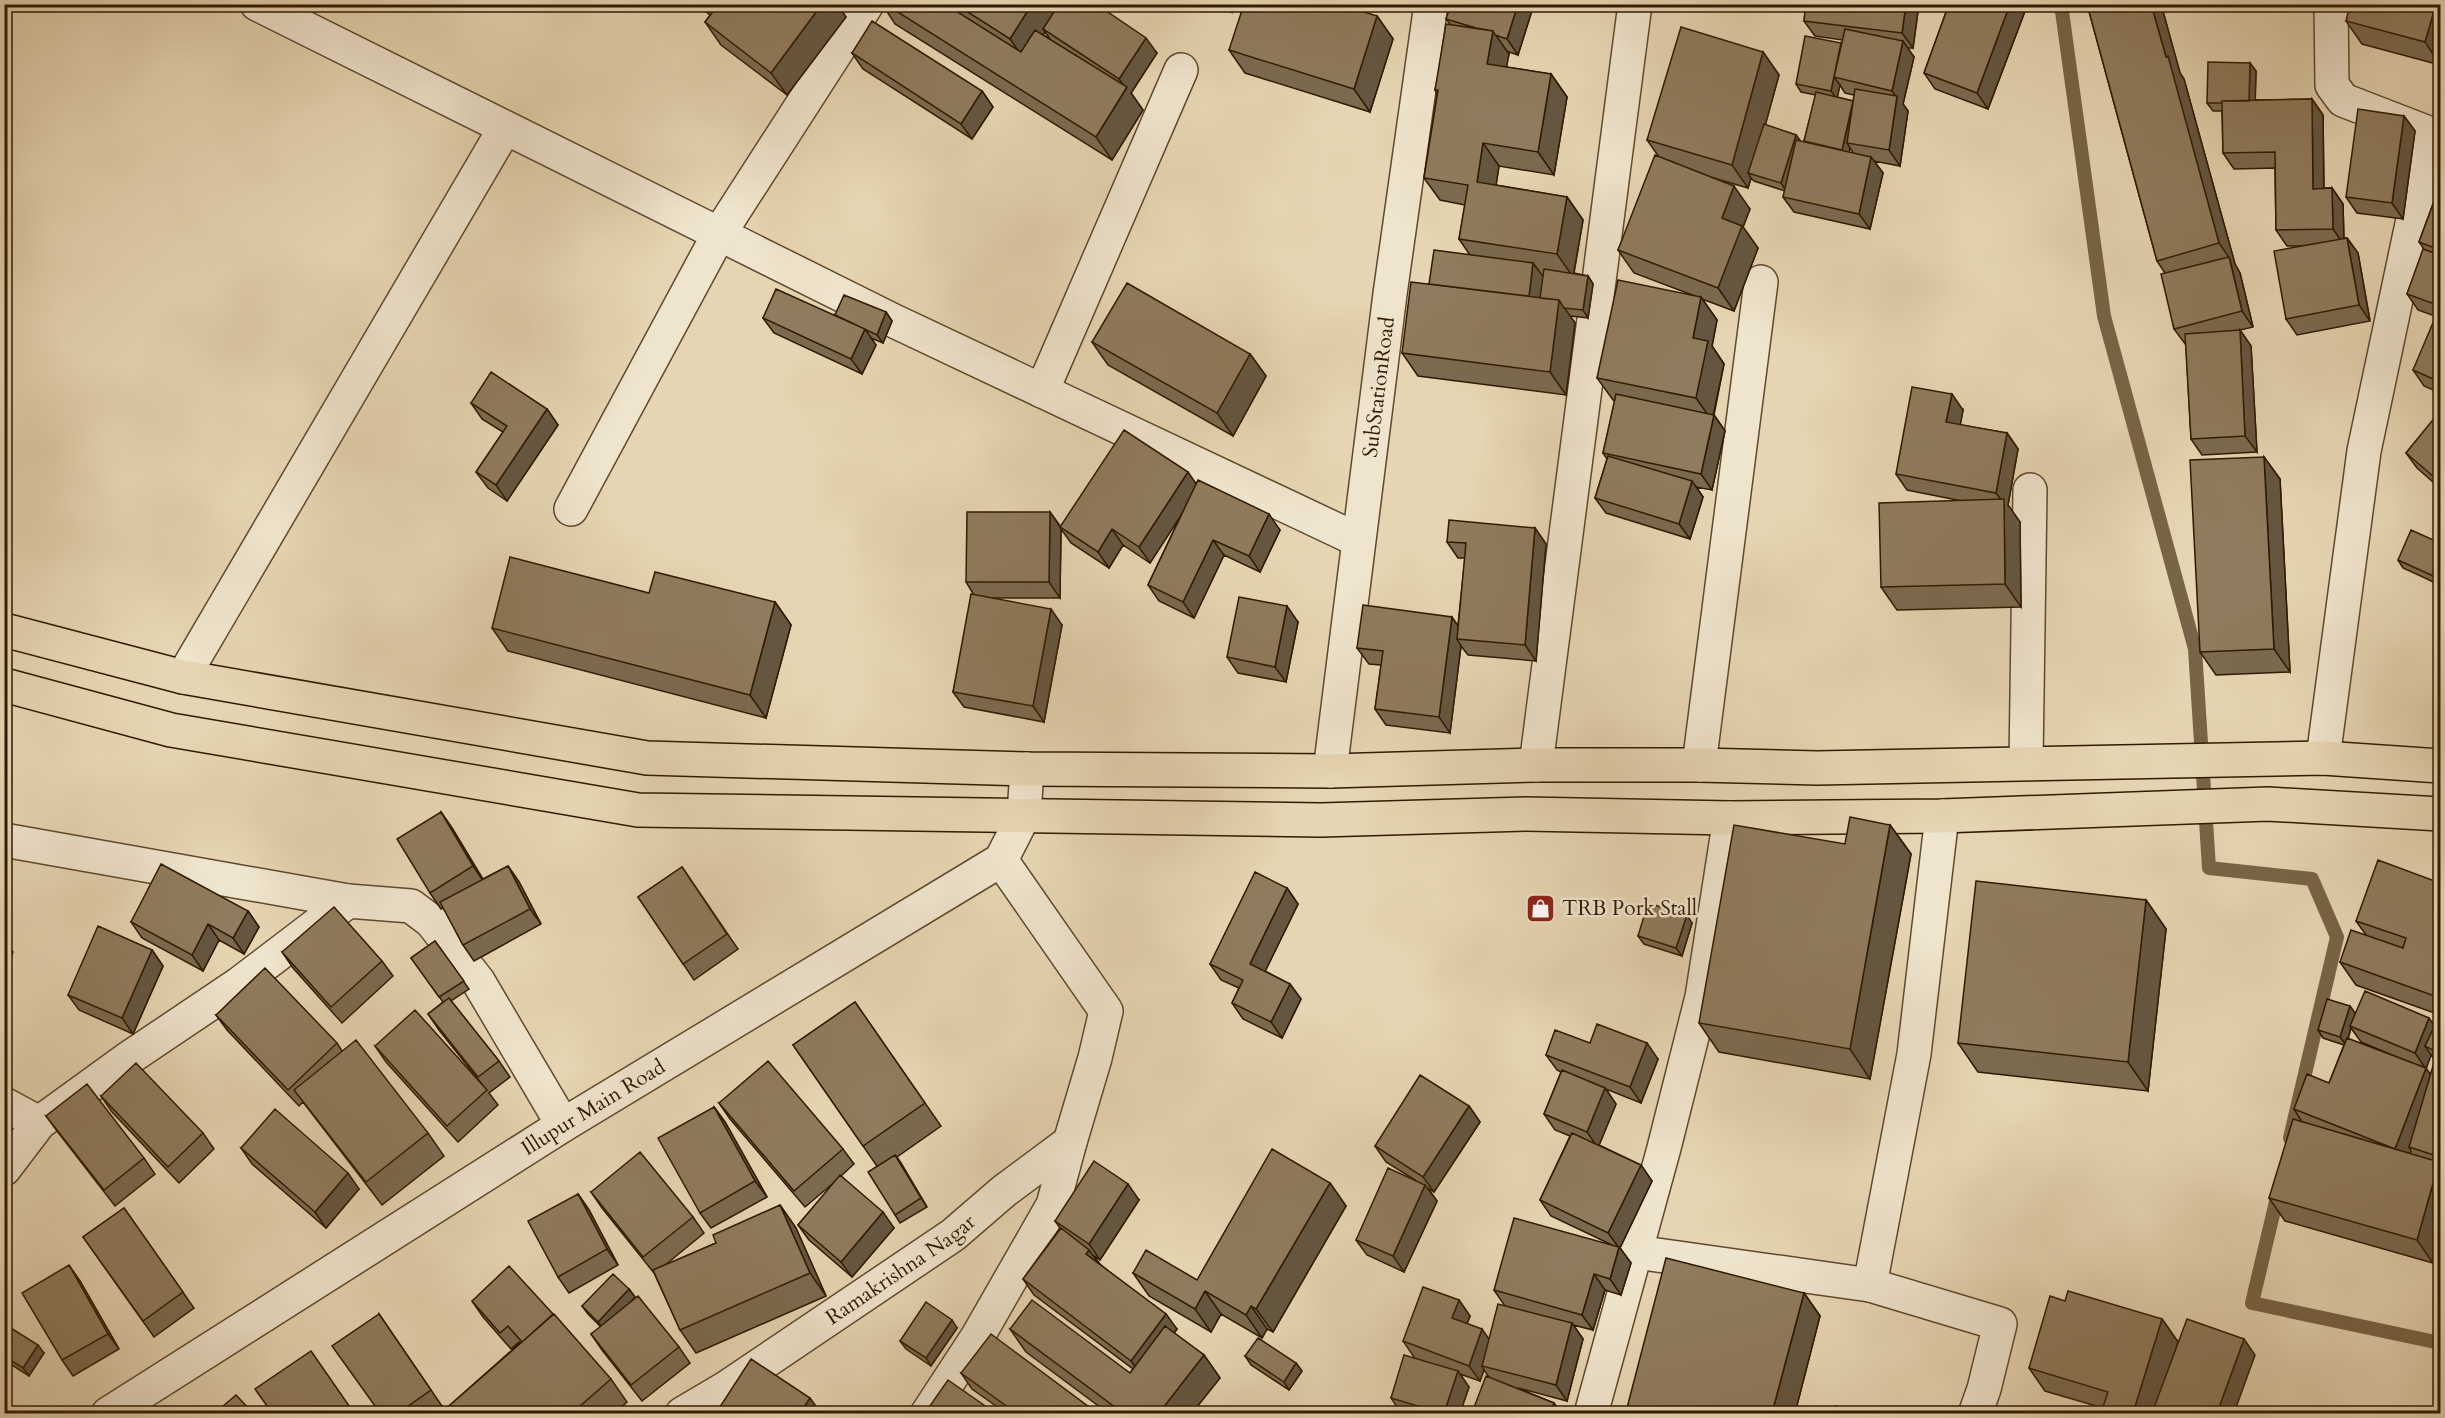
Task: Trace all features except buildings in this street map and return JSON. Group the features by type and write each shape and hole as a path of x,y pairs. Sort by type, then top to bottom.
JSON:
{"main road":[{"path":"4,630 183,677 647,758 1027,769 1330,771 1536,765 1817,768 2278,758 2323,758 2440,766"},
{"path":"4,686 171,730 638,810 1321,820 1526,814 1730,818 1942,816 2268,804 2440,814"}],"street":[{"path":"257,4 719,234 1042,391 1358,540"},
{"path":"571,509 719,234 867,4"},
{"name":"SubStationRoad","path":"1330,771 1390,294 1431,4"},
{"path":"1536,765 1635,4"},
{"path":"2323,758 2364,451 2436,128 2343,100 2332,85 2331,4"},
{"path":"1042,391 1181,70"},
{"path":"183,677 505,128"},
{"path":"1699,765 1761,282"},
{"path":"2026,763 2030,490"},
{"path":"927,1413 978,1336 1053,1204 1095,1058 1106,1011 1001,860 1024,815 1027,769"},
{"path":"1870,1285 1914,1054 1942,816"},
{"path":"1591,1413 1636,1252 1702,997 1730,818"},
{"path":"4,840 348,901 411,906 431,921 478,981 563,1125"},
{"name":"Illupur Main Road","path":"108,1413 563,1125 1001,860"},
{"path":"4,1169 39,1123 126,1060 239,984 348,901"},
{"path":"4,1104 39,1123"},
{"name":"Ramakrishna Nagar","path":"682,1413 720,1401 953,1235 1004,1191 1070,1142"},
{"path":"1636,1252 1870,1285 2000,1324 1984,1389 1975,1413"}],"waterway":[{"path":"2061,4 2104,316 2195,649 2209,868 2312,879 2337,937 2290,1138"},
{"path":"2279,1189 2252,1303 2440,1343"}],"place":[{"name":"TRB Pork Stall","path":"1541,908"}]}
